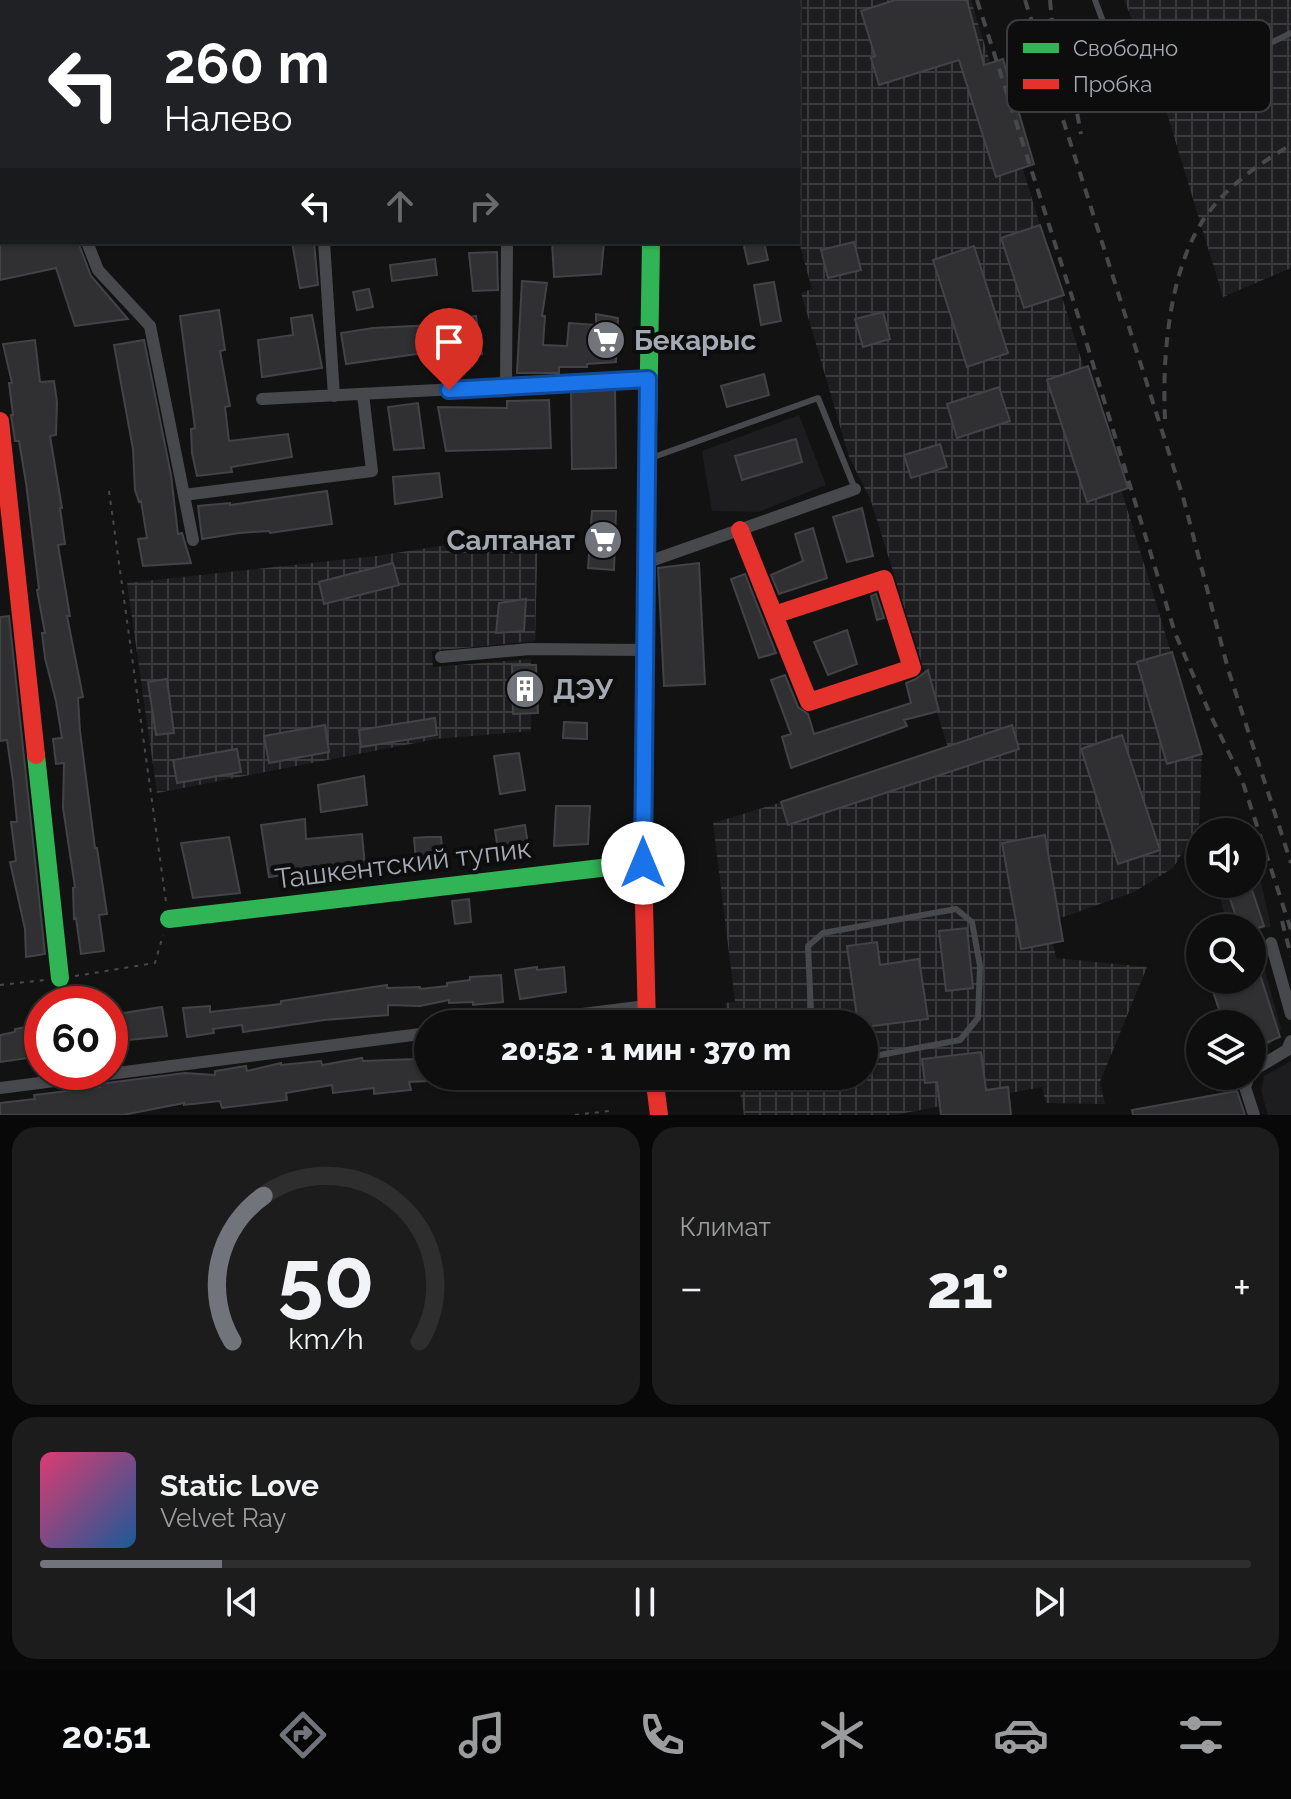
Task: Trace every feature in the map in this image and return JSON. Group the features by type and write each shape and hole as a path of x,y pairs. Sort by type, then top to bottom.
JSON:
{"street":[{"path":"88,244 98,270 150,326 193,540"},
{"path":"324,244 334,396"},
{"path":"506,387 507,244"},
{"path":"647,1010 643,863 644,650 651,244"},
{"path":"262,399 648,379"},
{"path":"184,495 372,471 363,394"},
{"path":"0,421 60,978"},
{"path":"645,563 855,489"},
{"path":"740,530 774,615 809,702 912,668 884,579 774,615"},
{"path":"441,657 530,649 644,650"},
{"name":"Ташкентский тупик","path":"169,919 643,863"},
{"path":"1271,943 1291,1014"},
{"path":"0,1088 414,1035"},
{"path":"1266,1063 1287,1050 1291,1041"},
{"path":"656,1090 659,1115"},
{"path":"1246,1090 1254,1115"}],"lane":[{"path":"1095,0 1102,20"},
{"path":"1271,43 1291,33"},
{"path":"647,459 818,398 855,489"},
{"path":"811,1010 808,946 823,933 956,909 972,922 980,966 978,1018 960,1040 878,1055"}],"path":[{"path":"0,985 155,963 169,919 109,491"},
{"path":"575,1115 609,1111"}],"shaded area":[{"path":"800,0 971,0 1202,753 1199,818 1186,818 1186,847 1173,868 1134,892 1049,922 1056,958 1147,967 1100,1082 1105,1104 1046,1103 1042,1087 894,1115 744,1115 740,1090 878,1090 878,1010 726,1010 725,1003 735,1002 713,823 949,751 871,501 849,457 801,293 812,289 799,244"},
{"path":"1124,0 1291,0 1291,268 1223,297 1167,112 1271,112 1271,20 1132,20"},
{"path":"799,415 826,485 758,512 712,511 702,451"},
{"path":"538,531 535,641 432,651 433,667 531,659 531,731 436,739 157,793 127,583 376,556"},
{"path":"1220,898 1265,898 1271,927 1266,928 1266,914 1224,914"},
{"path":"1266,974 1281,1029 1271,1044 1266,1046 1266,1010 1252,1010 1252,994 1266,994"},
{"path":"1291,1061 1291,1115 1268,1115 1261,1091 1266,1090 1266,1075"}],"building":[{"path":"895,0 967,0 984,65 1003,59 1007,73 1007,112 1019,112 1034,164 996,177 959,60 879,85 871,58 875,56 861,11"},
{"path":"1040,225 1064,295 1024,308 1001,238"},
{"path":"854,242 861,270 828,278 821,250"},
{"path":"0,244 79,244 91,276 128,319 75,326 56,268 0,280"},
{"path":"292,244 314,244 318,285 300,288"},
{"path":"552,244 604,244 601,274 554,277"},
{"path":"743,244 764,244 768,260 748,264"},
{"path":"974,246 1008,353 967,367 933,260"},
{"path":"497,252 498,290 473,291 469,253"},
{"path":"435,259 437,275 392,281 390,265"},
{"path":"522,281 547,283 542,316 545,316 543,345 567,346 569,323 596,325 596,314 618,318 616,362 587,364 587,367 559,367 559,373 517,373"},
{"path":"774,282 781,321 761,325 754,285"},
{"path":"369,289 373,307 357,310 353,292"},
{"path":"219,310 225,350 220,351 230,406 225,407 229,441 288,434 292,457 231,467 232,472 197,476 191,429 195,428 180,316"},
{"path":"883,312 890,339 863,347 855,319"},
{"path":"312,315 322,368 262,377 258,340 293,335 291,318"},
{"path":"476,316 482,354 439,360 438,351 346,364 341,333 434,325 434,322"},
{"path":"35,340 40,382 54,381 57,402 56,435 50,436 65,544 58,545 70,616 67,616 83,697 78,698 80,731 107,914 99,915 104,951 81,954 74,919 75,887 63,808 64,763 56,764 53,739 62,738 45,658 42,633 45,633 37,590 26,483 19,441 15,441 9,383 12,383 3,344"},
{"path":"144,340 171,475 178,534 182,533 191,563 143,566 138,539 147,538 141,501 135,490 133,449 114,345"},
{"path":"1088,366 1128,488 1087,502 1047,380"},
{"path":"764,374 769,395 727,407 721,386"},
{"path":"999,387 1010,421 957,438 947,404"},
{"path":"615,390 616,468 572,469 571,392"},
{"path":"549,400 551,448 446,451 438,407 507,408 507,401"},
{"path":"418,403 424,448 394,450 388,407"},
{"path":"796,439 802,462 742,480 735,456"},
{"path":"940,444 947,467 911,478 904,455"},
{"path":"439,473 442,497 395,504 393,477"},
{"path":"327,491 332,524 202,539 198,506 230,505"},
{"path":"862,508 873,556 847,562 833,517"},
{"name":"Салтанат","path":"592,511 616,511 614,570 588,568"},
{"path":"813,528 827,578 779,594 771,575 803,561 795,534"},
{"path":"393,563 399,585 324,604 319,582"},
{"path":"699,563 705,684 664,686 658,568"},
{"path":"745,574 776,653 759,658 731,579"},
{"path":"876,594 884,618 877,620 871,596"},
{"name":"ДЭУ","path":"526,599 524,631 496,633 499,603"},
{"path":"9,616 45,954 26,957 25,929 10,862 16,861 11,822 17,822 13,781 7,740 0,741 0,617"},
{"path":"847,630 857,664 828,675 814,642"},
{"path":"1172,652 1202,754 1167,764 1137,662"},
{"name":"ДЭУ","path":"512,665 536,665 538,713 513,714"},
{"path":"928,670 939,711 904,720 907,726 791,768 782,737 791,734 771,680 785,675 798,707 808,714 814,734 911,703 906,683"},
{"path":"167,679 174,733 156,735 148,682"},
{"path":"435,718 437,735 361,747 359,730"},
{"path":"564,722 587,723 587,739 563,738"},
{"path":"325,725 329,752 269,763 264,736"},
{"path":"1012,725 1019,749 788,825 781,802"},
{"path":"1122,735 1160,850 1118,864 1081,749"},
{"path":"237,749 241,772 177,783 173,760"},
{"path":"519,753 525,790 500,794 494,756"},
{"path":"364,776 367,805 321,812 318,785"},
{"path":"556,806 590,806 588,844 554,846"},
{"path":"305,819 306,839 362,834 365,867 324,874 324,869 269,877 261,825"},
{"path":"525,825 528,845 498,850 495,830"},
{"path":"1045,835 1063,941 1021,949 1002,843"},
{"path":"229,837 240,893 193,898 181,843"},
{"path":"441,837 443,858 416,861 414,838"},
{"path":"1230,898 1255,898 1260,914 1235,914"},
{"path":"469,899 471,922 455,924 452,901"},
{"path":"967,928 973,988 946,991 939,931"},
{"path":"877,942 880,965 919,959 928,1019 878,1025 878,1010 856,1010 847,946"},
{"path":"537,967 537,970 564,967 566,992 520,999 515,970"},
{"path":"501,975 503,1002 473,1005 473,1002 449,1003 449,1000 420,1006 388,1005 388,1015 324,1020 243,1032 242,1025 187,1037 183,1008 210,1006 210,1012 281,1004 281,1001 387,985 387,988 420,989 447,986 447,983 470,980 470,977"},
{"path":"1266,993 1280,1037 1266,1043 1266,1010 1219,1010 1214,994"},
{"path":"162,1007 167,1036 128,1040 128,1012"},
{"path":"24,1027 24,1059 0,1062 0,1035 15,1032 15,1029"},
{"path":"981,1052 986,1090 1008,1087 1011,1115 941,1115 937,1082 925,1083 922,1059"},
{"path":"362,1058 363,1061 414,1059 414,1082 409,1082 411,1090 374,1094 374,1088 333,1093 332,1085 286,1093 287,1100 222,1108 220,1101 184,1103 123,1115 0,1115 0,1103 75,1090 128,1090 128,1080 185,1073 215,1075 215,1071 246,1066 247,1071 281,1063 321,1061 322,1065"},
{"path":"1237,1091 1245,1115 1133,1115 1132,1110"}],"railway":[{"path":"977,0 1007,94"},
{"path":"1025,0 1031,20"},
{"path":"1050,0 1052,20"},
{"path":"1013,112 1175,633 1242,780 1291,930"},
{"path":"1061,112 1183,497 1228,669 1291,863"},
{"path":"1077,112 1081,134"},
{"path":"1165,419 1165,368 1170,314 1193,237 1214,205 1234,185 1291,145"},
{"path":"1282,921 1291,956"}],"traffic: fast":[{"path":"646,549 651,244"},
{"path":"36,755 60,978"},
{"path":"169,919 643,863"}],"traffic: jam":[{"path":"0,421 36,755"},
{"path":"740,530 809,702 912,668 884,579 774,615"},
{"path":"646,549 643,863 647,1010"},
{"path":"656,1090 659,1115"}],"place":[{"name":"Бекарыс","path":"606,340"},
{"name":"Салтанат","path":"603,540"},
{"name":"ДЭУ","path":"525,689"}],"route":[{"path":"449,390 648,379 643,863"}]}
